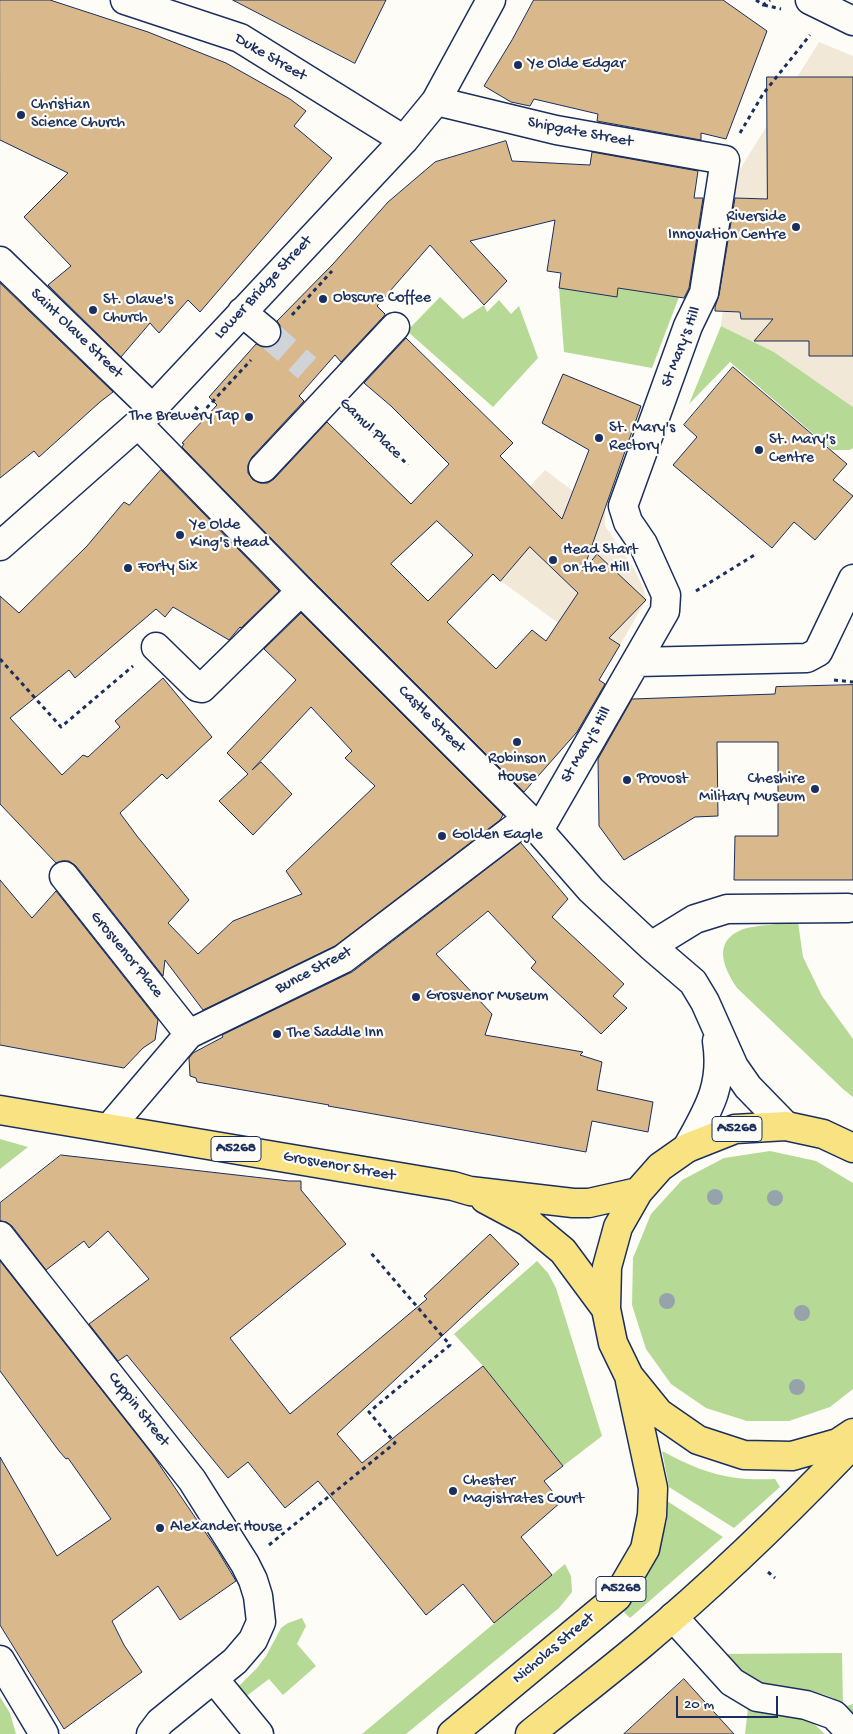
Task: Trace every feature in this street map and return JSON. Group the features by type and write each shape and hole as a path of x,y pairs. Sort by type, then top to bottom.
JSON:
{"highway":[{"name":"Grosvenor Street","path":"0,1110 453,1186 470,1191 573,1203 589,1203 638,1192"},
{"name":"A5268","path":"853,1148 823,1134 786,1126 735,1129 687,1148 660,1168 638,1192 618,1228 607,1267 606,1309 613,1344 629,1376 659,1413 698,1440 744,1455 792,1456 838,1443 853,1433"},
{"name":"Grosvenor Street","path":"470,1191 528,1222 563,1251 606,1309"},
{"name":"Nicholas Street","path":"452,1734 617,1597 645,1548 652,1515 653,1488 629,1376"},
{"path":"530,1734 642,1645 748,1550 853,1444"}],"street":[{"name":"Lower Bridge Street","path":"0,546 145,416 404,140 436,101 491,0"},
{"path":"810,0 853,21"},
{"name":"Duke Street","path":"131,1 240,38 404,140"},
{"name":"Shipgate Street","path":"436,101 556,130 725,160"},
{"name":"St Mary's Hill","path":"533,824 623,681 637,662 665,611 666,595 643,544 628,522 623,506 688,326 704,293 725,160"},
{"name":"Saint Olave Street","path":"0,261 145,416"},
{"path":"242,312 266,332"},
{"path":"263,468 395,327"},
{"name":"Castle Street","path":"145,416 302,591 533,824 591,890 693,982 705,1002 734,1066 744,1080 786,1126"},
{"path":"637,662 807,658 818,652 853,579"},
{"path":"156,647 197,687 202,688 302,591"},
{"name":"Bunce Street","path":"109,1128 189,1034 343,959 420,900 533,824"},
{"name":"Grosvenor Place","path":"64,876 189,1034"},
{"path":"651,946 695,919 727,909 848,908"},
{"name":"Castle Street","path":"687,1148 714,1095 719,1073 714,1022"},
{"name":"Cuppin Street","path":"0,1236 192,1480 245,1564 258,1596 261,1622 253,1640 235,1661 160,1722 151,1734"},
{"path":"673,1617 732,1682 757,1697 806,1704 834,1715 852,1734"},
{"path":"0,1660 44,1734"},
{"path":"214,1679 260,1734"}],"path":[{"path":"756,0 763,5 770,0"},
{"path":"725,160 763,94 809,36"},
{"path":"224,389 228,392"},
{"name":"Gamul Place","path":"333,393 408,465"},
{"path":"205,410 213,401"},
{"path":"666,595 678,603 756,554"},
{"path":"0,659 61,727 156,647"},
{"path":"245,1564 395,1444 370,1412 450,1345 371,1253"}],"shaded area":[{"name":"Riverside Innovation Centre","path":"819,42 853,56 853,407 774,352 721,326 737,174"},
{"name":"Head Start on the Hill","path":"545,470 573,491 605,508 605,526 634,569 643,587 646,600 620,645 566,611 558,623 501,581 470,552"}],"green space":[{"path":"559,288 617,296 618,288 679,297 652,368 564,352"},
{"path":"440,297 463,319 484,305 487,312 499,300 511,314 519,306 538,358 493,407 407,331"},
{"path":"721,326 774,352 853,407 853,448 850,450 832,450 730,362 689,404"},
{"path":"798,922 803,957 822,996 853,1039 853,1097 737,988 725,964 724,949 726,941 732,935 753,927"},
{"path":"0,1139 28,1147 0,1169"},
{"path":"770,1151 816,1161 853,1183 853,1389 830,1407 789,1421 747,1421 706,1408 671,1384 646,1349 632,1305 633,1258 651,1214 682,1180 724,1158"},
{"path":"537,1261 548,1273 556,1288 602,1436 563,1466 483,1366 454,1334"},
{"path":"662,1451 690,1465 716,1474 743,1479 775,1479 780,1487 734,1528 669,1487"},
{"path":"667,1501 723,1537 630,1618 624,1612 652,1567 667,1521"},
{"path":"565,1564 571,1576 572,1592 559,1608 406,1734 362,1734"},
{"path":"302,1618 306,1626 297,1644 316,1666 283,1695 269,1679 240,1701 232,1693 257,1668 266,1656 281,1628 288,1623"},
{"path":"842,1653 843,1707 853,1704 853,1718 833,1698 822,1694 788,1690 752,1679 721,1654"},
{"path":"0,1697 10,1713 16,1734 0,1734"},
{"path":"748,1708 802,1713 825,1734 745,1734"}],"building":[{"path":"0,0 50,0 148,32 226,63 290,99 306,111 294,126 332,158 200,312 188,300 159,333 150,323 121,357 48,285 71,266 24,217 68,173 0,140"},
{"path":"233,0 386,0 355,63"},
{"path":"534,0 723,0 767,31 726,139 701,133 701,140 597,121 598,114 534,99 530,106 511,102 484,86"},
{"name":"Riverside Innovation Centre","path":"767,77 853,77 853,356 809,356 809,341 754,341 773,319 741,319 740,312 715,311 735,198 767,199"},
{"path":"506,141 512,161 590,165 592,152 698,171 694,198 703,198 689,288 684,298 618,288 617,297 559,288 561,273 547,271 555,220 470,241 507,281 484,305 430,245 377,306 385,314 384,316 341,362 335,355 299,396 304,401 252,457 248,465 248,473 253,480 260,483 268,483 274,479 327,422 411,504 449,464 391,406 364,383 406,338 513,443 500,456 562,519 589,450 542,423 563,374 641,406 583,571 597,554 646,600 609,638 620,645 599,680 605,684 577,732 524,792 182,447 184,444 182,443 217,405 209,397 256,344 271,347 278,342 281,327 277,321 333,264 388,202 435,162","holes":["437,521 473,555 428,601 391,564","530,547 578,593 546,641 532,630 496,669 447,622 493,574 500,581"]},
{"path":"0,283 113,392 39,457 34,451 0,478"},
{"name":"St. Mary's Centre","path":"733,367 847,464 833,480 853,496 815,540 794,522 772,548 673,465 697,437 684,425"},
{"path":"161,470 279,591 240,627 229,640 173,607 165,617 156,609 75,678 69,670 10,718 62,775 83,755 88,757 120,727 115,721 163,678 212,737 167,779 162,774 120,813 189,900 168,923 198,954 233,921 302,894 286,871 375,786 345,758 352,751 311,707 252,770 261,762 292,794 253,835 219,801 248,774 227,753 296,680 264,649 301,613 503,815 500,820 335,946 203,1010 165,960 163,976 76,866 69,861 56,863 0,804 0,596 19,613 87,546 124,502 129,505"},
{"path":"853,685 853,880 734,880 735,836 778,836 778,742 717,742 718,816 695,817 624,860 599,826 598,759 632,699 775,694 776,687"},
{"path":"521,843 568,899 552,917 624,984 613,996 627,1008 601,1034 531,968 536,962 488,911 436,954 492,1014 485,1035 583,1052 580,1055 602,1062 597,1090 653,1102 648,1132 592,1121 586,1152 197,1082 196,1078 190,1076 189,1058 193,1053 223,1037 222,1035 352,972"},
{"path":"0,880 32,918 56,891 158,1020 155,1040 143,1048 124,1068 0,1045"},
{"path":"61,1155 301,1181 301,1190 346,1244 230,1338 290,1414 427,1299 424,1296 490,1234 519,1264 337,1434 362,1463 483,1366 563,1466 544,1481 561,1502 521,1537 552,1575 494,1623 463,1584 426,1615 318,1481 285,1508 248,1462 228,1478 127,1355 118,1361 89,1324 149,1279 108,1231 89,1248 84,1241 46,1270 12,1226 0,1221 0,1203"},
{"path":"0,1261 152,1454 218,1551 236,1581 180,1620 158,1586 112,1621 124,1645 142,1672 64,1729 0,1625 0,1457 57,1556 111,1519 68,1458 66,1459 59,1451 0,1371"},
{"path":"684,1679 734,1734 624,1734"}],"tunnel":[{"path":"266,332 307,368"}],"place":[{"name":"Ye Olde Edgar","path":"518,65"},
{"name":"Christian Science Church","path":"21,115"},
{"name":"Riverside Innovation Centre","path":"796,227"},
{"name":"Obscure Coffee","path":"323,299"},
{"name":"St. Olave's Church","path":"93,310"},
{"name":"The Brewery Tap","path":"249,417"},
{"name":"St. Mary's Rectory","path":"599,438"},
{"name":"St. Mary's Centre","path":"759,450"},
{"name":"Ye Olde King's Head","path":"180,535"},
{"name":"Head Start on the Hill","path":"553,560"},
{"name":"Forty Six","path":"128,568"},
{"name":"Robinson House","path":"517,742"},
{"name":"Provost","path":"627,780"},
{"name":"Cheshire Military Museum","path":"815,789"},
{"name":"Golden Eagle","path":"442,836"},
{"name":"Grosvenor Museum","path":"416,997"},
{"name":"The Saddle Inn","path":"277,1034"},
{"name":"Chester Magistrates Court","path":"453,1491"},
{"name":"Alexander House","path":"160,1528"}]}
